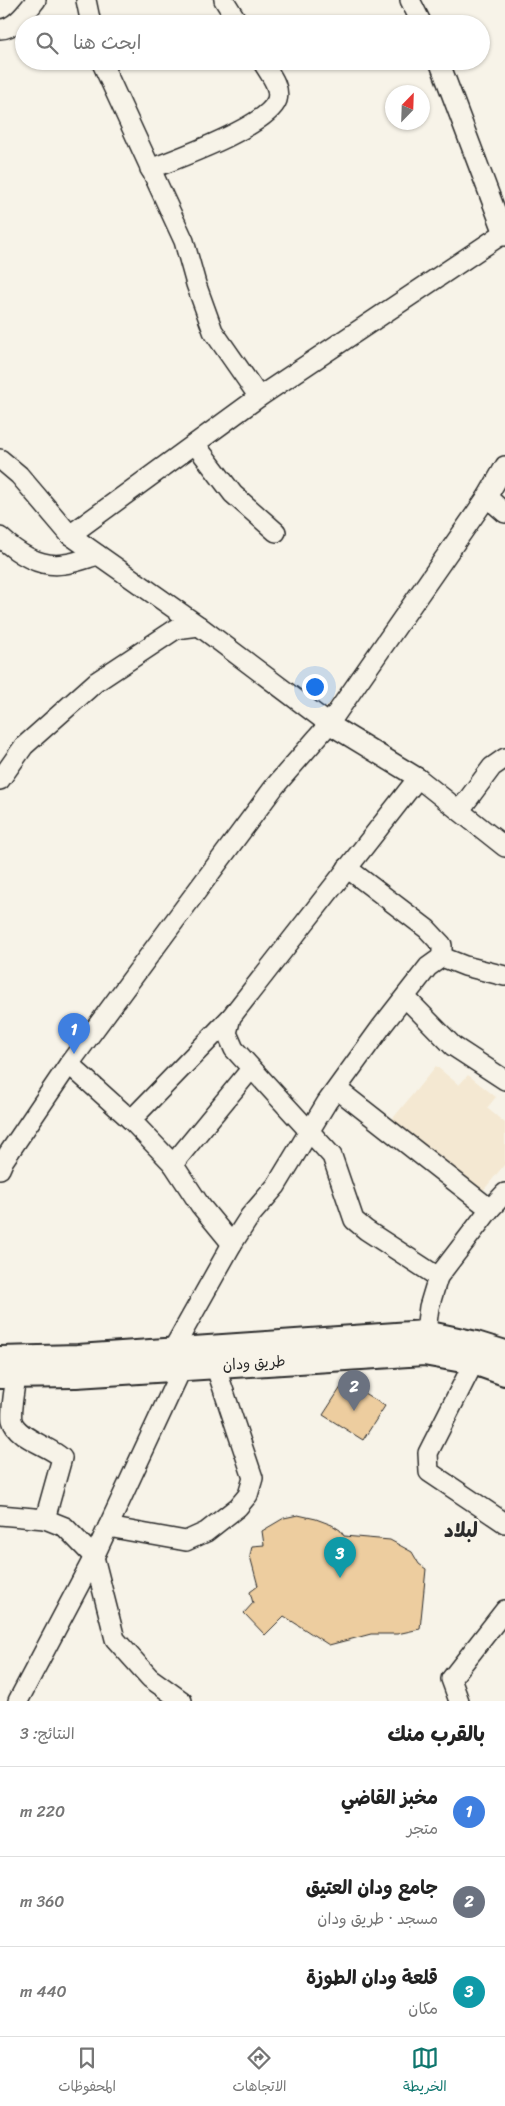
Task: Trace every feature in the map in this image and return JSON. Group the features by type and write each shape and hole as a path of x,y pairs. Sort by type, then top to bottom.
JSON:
{"main road":[{"name":"طريق ودان","path":"0,1359 78,1357 177,1360 215,1365 425,1343 505,1373"},
{"name":"طريق ودان","path":"8,1376 76,1375 177,1360 425,1343 476,1344 505,1353"}],"street":[{"path":"23,15 36,0"},
{"path":"86,0 89,15"},
{"path":"224,0 233,15"},
{"path":"410,0 418,15"},
{"path":"0,29 6,29 15,22"},
{"path":"105,70 184,241 196,284 213,331 259,397"},
{"path":"150,169 218,143 268,112 276,100 278,91 267,70"},
{"path":"70,535 259,397 505,235 442,70"},
{"path":"195,444 233,494 276,532"},
{"path":"0,459 20,475 70,535 199,626 329,724 418,778 505,847"},
{"path":"0,1169 4,1160 69,1064 275,786 329,724 487,497 505,466"},
{"path":"487,497 505,513"},
{"path":"0,537 12,548 32,561 62,565 98,555"},
{"path":"0,780 24,746 96,682 176,628 199,626"},
{"path":"460,810 492,767 505,758"},
{"path":"131,1120 231,1017 418,778"},
{"path":"347,868 427,930 442,945 442,957"},
{"path":"442,957 465,966 505,976"},
{"path":"18,1701 94,1557 177,1360 232,1244 250,1216 276,1186 337,1089 428,967 442,957"},
{"path":"405,997 453,1046 505,1080"},
{"path":"231,1017 227,1033 234,1049 332,1156 354,1220 366,1230 438,1277"},
{"path":"69,1064 131,1120 172,1164 200,1205 232,1244"},
{"path":"172,1164 251,1069"},
{"path":"337,1089 490,1209"},
{"path":"425,1343 429,1306 438,1277 505,1192"},
{"path":"474,1362 428,1452 429,1472 505,1523"},
{"path":"108,1527 186,1541 206,1532 238,1507 248,1494 253,1478 215,1365"},
{"path":"8,1376 12,1420 19,1431 55,1451 62,1458 45,1519"},
{"path":"0,1516 45,1519 65,1527 94,1557 115,1639 150,1678 182,1701"},
{"path":"459,1701 452,1679 505,1610"}],"shaded area":[{"path":"436,1066 459,1085 468,1075 496,1097 487,1108 505,1123 505,1164 478,1197 389,1123"}],"building":[{"path":"345,1381 385,1406 363,1440 323,1415"},
{"path":"298,1515 332,1525 340,1530 344,1536 390,1540 412,1552 419,1564 426,1569 420,1629 397,1634 371,1634 329,1645 284,1616 265,1635 244,1613 253,1603 250,1592 258,1586 250,1556 252,1546 264,1545 262,1531 284,1518"}],"place":[{"name":"مخبز القاضي","path":"74,1054"},
{"name":"جامع ودان العتيق","path":"354,1411"},
{"name":"قلعة ودان الطوزة","path":"340,1578"}],"district":[{"name":"لبلاد","path":"461,1530"}]}
